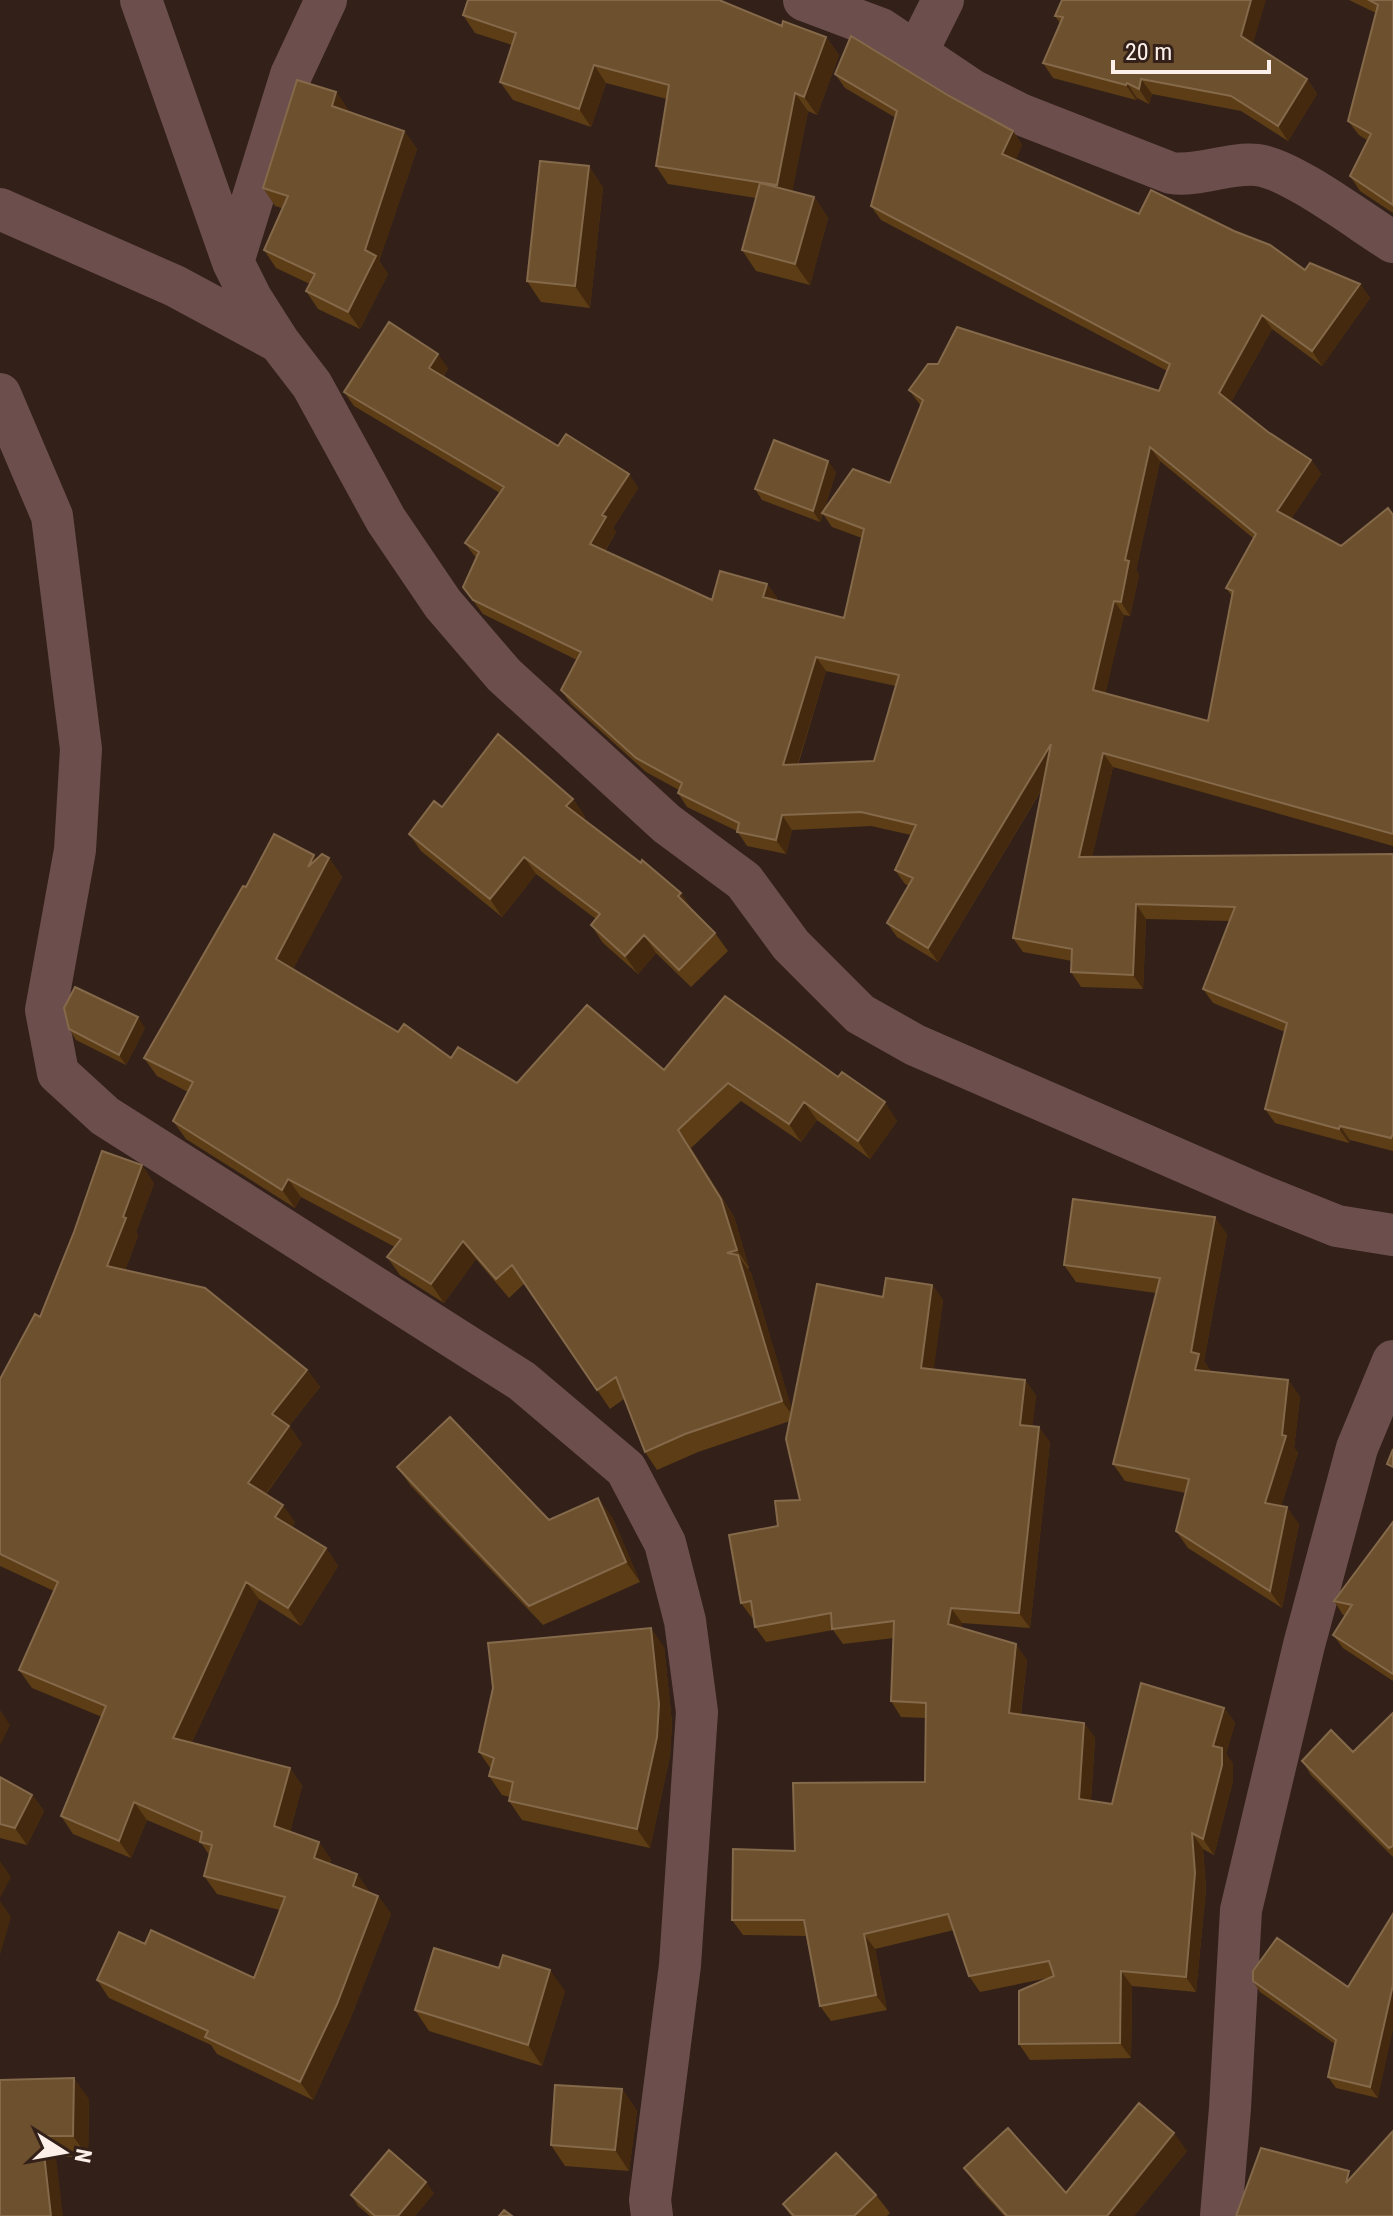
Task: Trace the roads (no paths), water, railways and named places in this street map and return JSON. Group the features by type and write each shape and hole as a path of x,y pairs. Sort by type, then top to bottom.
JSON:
{"street":[{"path":"141,0 233,262 251,298 312,385 386,520 443,604 504,675 667,824 744,881 791,945 860,1014 915,1045 1255,1193 1337,1226 1393,1235"},
{"path":"233,262 291,75 326,0"},
{"path":"804,0 881,29 972,90 1020,114 1171,173 1188,176 1256,165 1281,171 1393,242"},
{"path":"917,52 943,0"},
{"path":"0,209 175,286 279,342"},
{"path":"0,394 52,516 81,749 75,850 46,1010 58,1073 105,1116 522,1381 626,1469 665,1543 685,1621 697,1712 680,1965 650,2200 652,2216"},
{"path":"1221,2216 1241,1910 1304,1645 1357,1448 1393,1361"}]}
